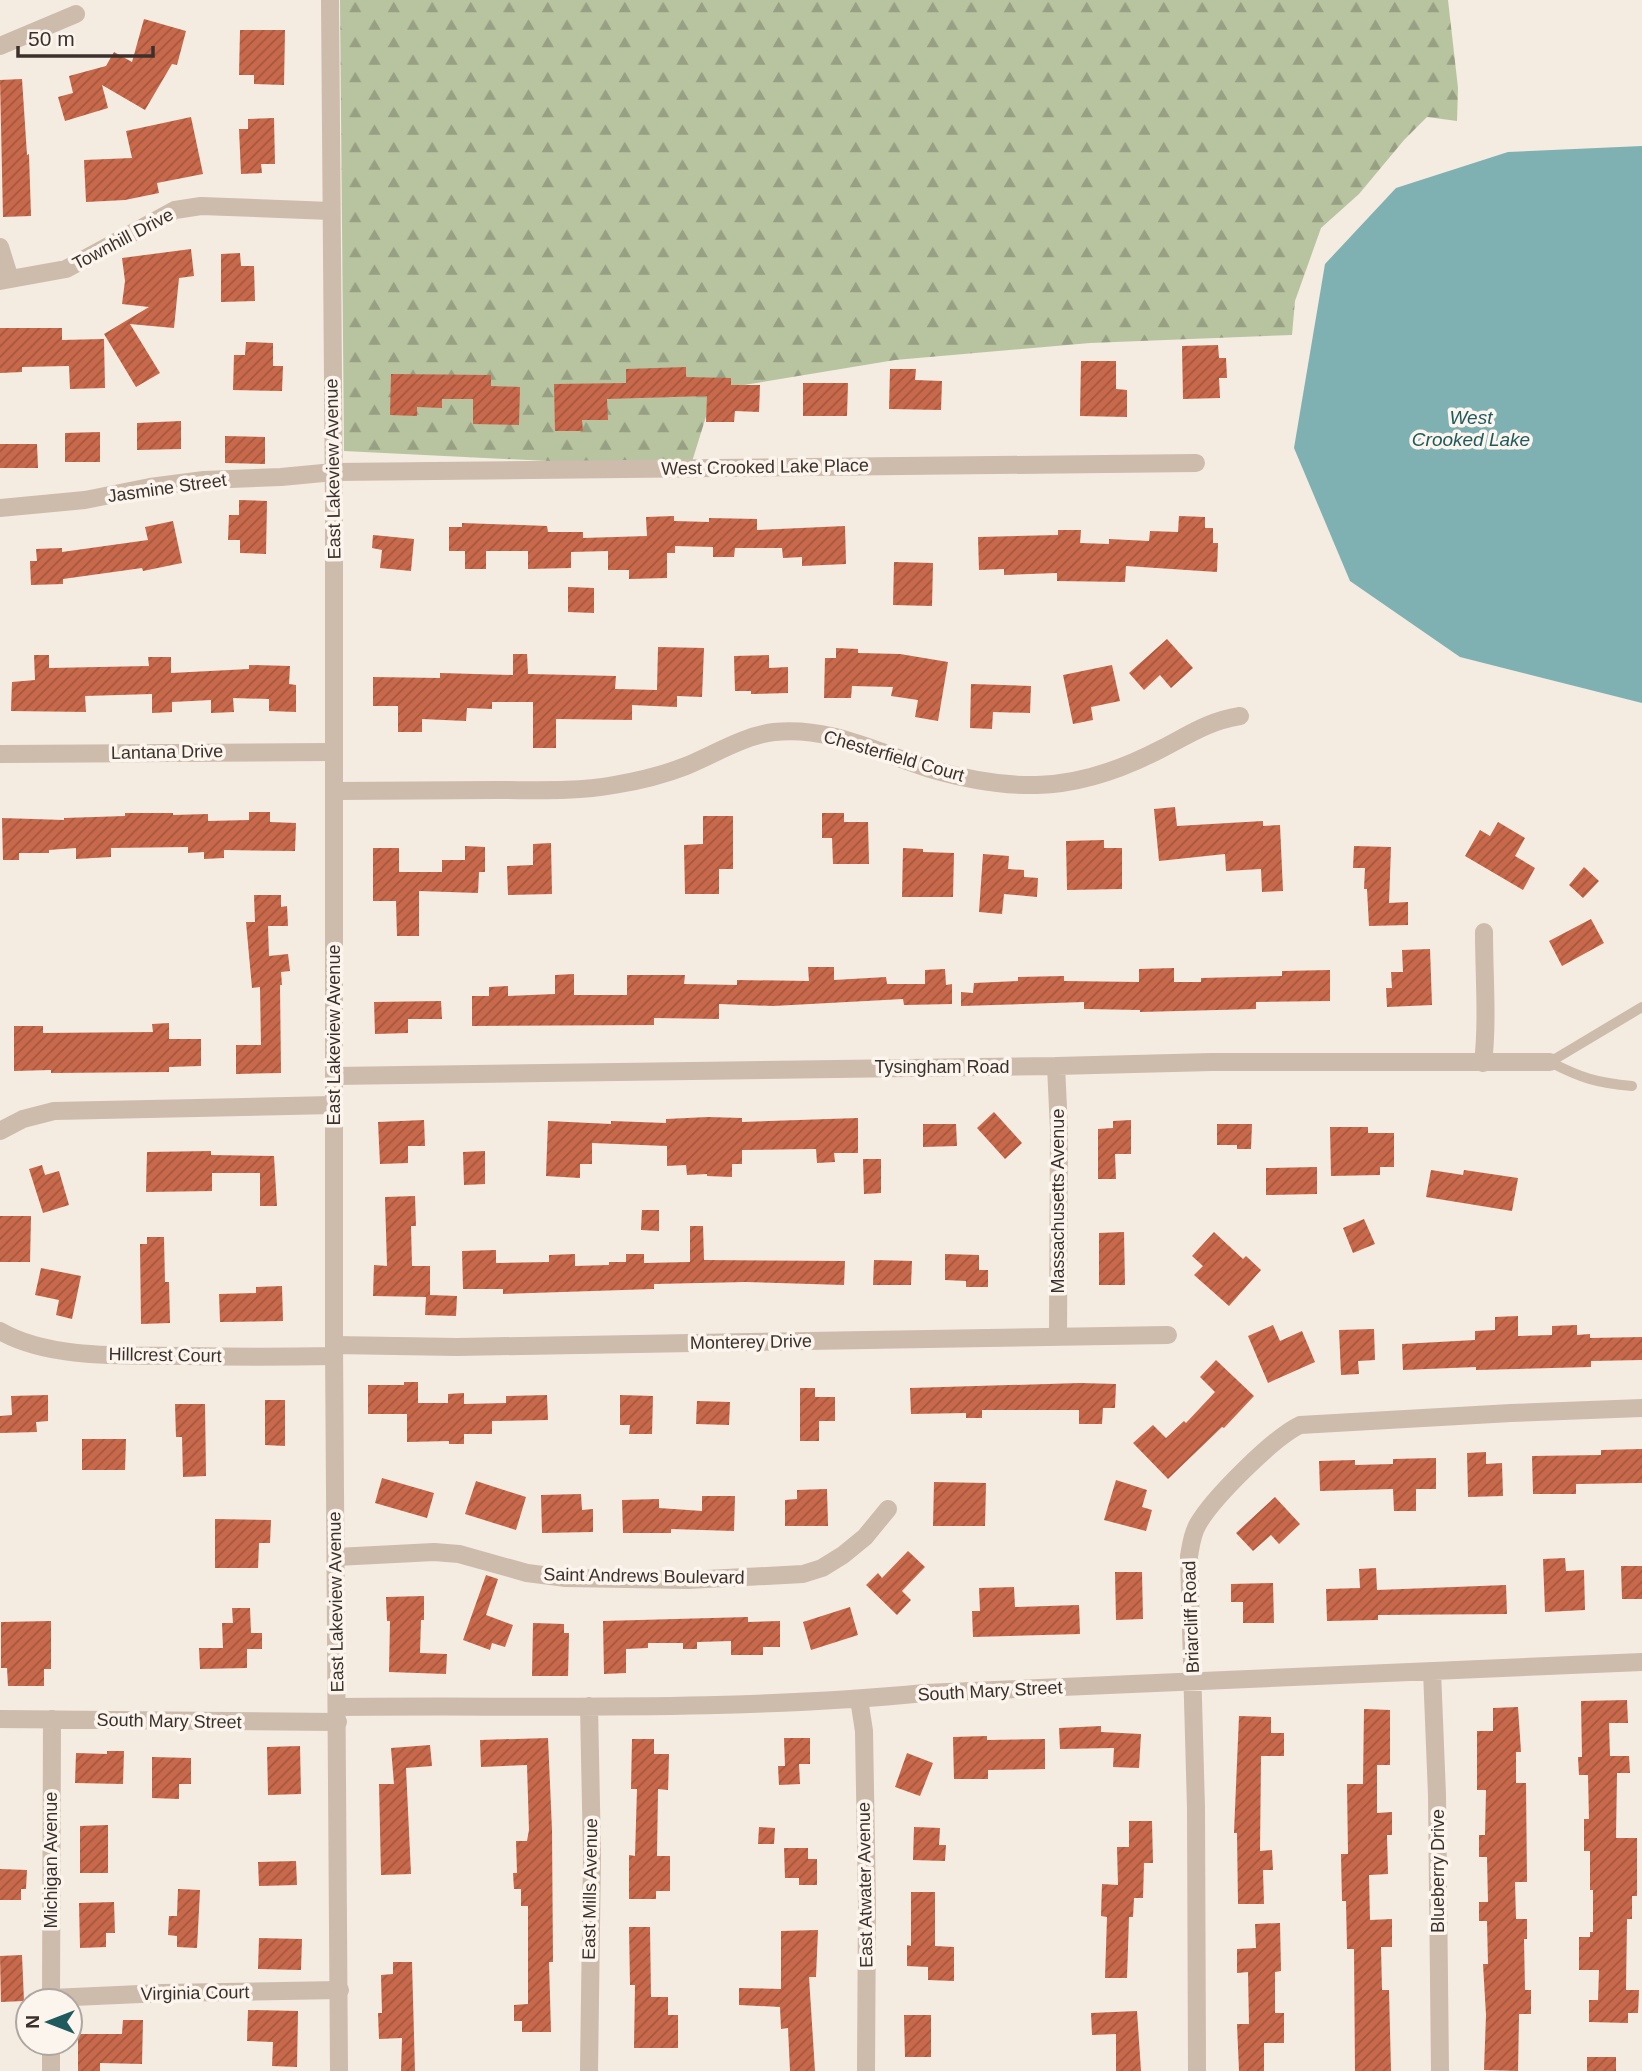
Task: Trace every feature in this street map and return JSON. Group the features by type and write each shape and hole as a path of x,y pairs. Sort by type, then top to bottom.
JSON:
{"street":[{"name":"East Lakeview Avenue","path":"330,0 339,2071"},
{"path":"0,46 76,14"},
{"name":"Townhill Drive","path":"5,280 66,270 174,210 201,205 331,211"},
{"path":"0,247 5,280"},
{"name":"West Crooked Lake Place","path":"334,472 1196,463"},
{"name":"Jasmine Street","path":"0,508 85,500 204,480 334,472"},
{"name":"Chesterfield Court","path":"334,791 562,790 612,786 683,767 746,739 772,732 792,731 826,734 928,768 970,778 1037,785 1070,781 1118,768 1161,749 1204,725 1240,716"},
{"name":"Lantana Drive","path":"0,754 334,752"},
{"path":"1483,1063 1487,1028 1483,980 1484,932"},
{"name":"Tysingham Road","path":"334,1076 1212,1062 1549,1062"},
{"name":"Massachusetts Avenue","path":"1056,1066 1059,1129 1058,1336"},
{"path":"0,1131 23,1119 54,1111 333,1105"},
{"name":"Hillcrest Court","path":"0,1331 40,1348 70,1352 148,1356 334,1350"},
{"name":"Monterey Drive","path":"334,1350 1168,1335"},
{"name":"Briarcliff Road","path":"1197,2071 1196,1822 1189,1556 1192,1536 1198,1524 1266,1449 1289,1430 1300,1425 1642,1408"},
{"name":"Saint Andrews Boulevard","path":"336,1557 434,1552 459,1554 527,1573 566,1578 688,1580 803,1574 822,1568 843,1555 865,1537 888,1509"},
{"name":"South Mary Street","path":"0,1719 210,1722 589,1706 859,1699 925,1693 1642,1662"},
{"name":"Blueberry Drive","path":"1432,1671 1437,1796 1440,2071"},
{"name":"East Atwater Avenue","path":"859,1699 864,1731 866,2071"},
{"name":"East Mills Avenue","path":"589,1706 592,1854 589,2071"},
{"name":"Michigan Avenue","path":"51,1987 52,1718"},
{"name":"Virginia Court","path":"84,1998 163,1993 340,1990"}],"lane":[{"path":"1549,1062 1642,1007"},
{"path":"1549,1062 1578,1077 1632,1086"}],"green space":[{"path":"340,0 1448,0 1458,88 1457,121 1427,117 1359,194 1321,228 1295,301 1292,335 1090,343 895,360 732,387 709,407 690,468 344,451"}],"water":[{"name":"West Crooked Lake","path":"1642,146 1642,703 1460,657 1350,581 1294,448 1325,264 1396,188 1508,152"}],"building":[{"path":"144,19 186,31 177,65 172,64 145,110 102,85 108,108 65,121 58,97 73,93 69,76 106,66 114,52 132,62"},
{"path":"240,30 285,30 284,85 254,84 254,75 239,75"},
{"path":"22,79 31,216 3,217 0,80"},
{"path":"191,117 203,174 157,183 159,193 125,200 86,202 84,160 132,158 126,131"},
{"path":"274,118 275,164 261,164 262,173 241,174 239,129 248,129 248,119"},
{"path":"191,249 194,276 179,278 174,328 130,324 160,373 136,387 104,334 149,307 122,304 125,281 122,258"},
{"path":"240,253 241,266 254,266 255,301 221,302 221,254"},
{"path":"0,328 62,328 62,340 104,339 105,388 70,389 69,366 22,367 22,372 0,373"},
{"path":"246,342 273,343 273,366 283,366 282,391 233,390 234,355 245,355"},
{"path":"1218,345 1219,358 1226,358 1227,378 1219,378 1220,398 1183,399 1182,346"},
{"path":"1081,361 1116,361 1116,389 1127,390 1127,417 1080,416"},
{"path":"686,367 686,377 731,378 731,385 760,385 759,412 735,411 734,422 706,422 707,396 607,399 608,420 582,420 583,431 555,431 554,384 626,383 626,369"},
{"path":"890,369 916,369 915,380 942,381 941,410 889,409"},
{"path":"391,374 491,375 491,386 520,387 519,425 473,424 473,399 442,399 442,408 417,407 417,416 390,415"},
{"path":"803,383 848,383 847,416 803,416"},
{"path":"181,421 181,449 137,450 137,423"},
{"path":"100,432 100,462 65,462 65,433"},
{"path":"225,436 265,437 265,464 225,463"},
{"path":"0,444 37,444 38,468 0,468"},
{"path":"239,500 267,501 266,554 240,553 240,540 228,540 229,515 239,515"},
{"path":"674,516 674,521 709,522 709,518 757,519 757,530 845,526 846,564 802,566 802,557 783,558 782,548 735,548 734,557 713,557 713,547 675,546 675,553 667,553 667,578 629,579 629,570 608,570 608,551 571,552 571,568 528,569 528,551 486,551 486,569 465,569 465,551 449,551 449,527 462,527 462,523 547,526 548,532 583,532 583,538 647,536 646,517"},
{"path":"1179,516 1205,517 1205,528 1213,528 1213,543 1218,543 1217,572 1126,566 1125,582 1057,581 1057,573 1004,575 1004,569 979,570 978,537 1058,535 1058,530 1081,530 1080,543 1109,544 1109,539 1149,541 1150,531 1178,532"},
{"path":"173,521 182,563 143,571 142,568 63,579 63,584 31,585 30,561 37,561 36,549 62,548 62,552 148,540 145,527"},
{"path":"373,535 414,539 411,571 380,568 382,550 372,548"},
{"path":"894,562 933,563 932,606 893,605"},
{"path":"568,587 594,588 594,613 568,612"},
{"path":"1167,639 1193,668 1171,688 1160,675 1144,690 1129,673"},
{"path":"658,647 704,648 702,697 677,696 677,707 632,705 632,720 556,719 556,748 533,748 533,702 492,702 492,709 467,708 466,721 422,719 422,732 398,732 398,706 373,706 373,677 440,678 440,673 513,675 513,654 527,654 528,674 616,676 615,689 657,690"},
{"path":"836,648 858,649 858,653 900,654 948,662 938,721 915,717 918,700 891,696 893,687 852,686 851,698 824,698 825,658 836,658"},
{"path":"34,655 49,655 49,668 149,666 148,657 171,657 171,673 249,669 249,665 290,666 289,684 296,685 296,712 269,711 269,699 233,698 234,712 211,713 211,700 172,702 172,712 152,713 152,694 85,696 86,712 11,711 12,682 35,680"},
{"path":"769,655 769,668 788,667 788,693 751,694 751,691 735,691 734,656"},
{"path":"1112,665 1120,701 1091,707 1093,720 1073,724 1063,675"},
{"path":"971,684 1031,686 1030,713 993,712 992,729 970,728"},
{"path":"1175,807 1177,826 1263,821 1263,826 1280,825 1283,891 1262,892 1261,869 1226,871 1225,854 1159,861 1154,809"},
{"path":"249,812 270,812 270,822 296,823 295,851 224,850 224,858 204,859 204,852 188,853 188,847 111,848 111,857 76,859 76,848 49,850 49,853 19,853 19,860 3,860 2,818 64,820 125,816 125,813 173,813 208,814 208,821 249,820"},
{"path":"822,813 844,813 844,822 868,822 869,864 833,864 832,838 822,838"},
{"path":"703,816 733,816 733,869 719,869 719,894 685,894 684,845 703,844"},
{"path":"1498,822 1525,838 1515,856 1535,868 1523,890 1465,856 1480,830 1490,836"},
{"path":"1104,840 1104,848 1122,848 1122,889 1067,890 1066,841"},
{"path":"551,843 552,894 508,895 507,866 533,865 533,844"},
{"path":"465,846 485,847 485,872 479,872 478,893 419,891 419,936 397,936 396,901 373,901 373,848 399,848 399,872 442,872 442,860 465,860"},
{"path":"1354,846 1391,847 1389,903 1408,902 1408,925 1369,926 1367,889 1364,889 1365,868 1353,868"},
{"path":"903,848 954,853 953,897 902,897"},
{"path":"983,854 1009,856 1008,869 1024,870 1024,877 1038,878 1037,897 1004,894 1002,914 979,912"},
{"path":"1584,867 1599,881 1583,898 1569,885"},
{"path":"254,895 281,895 281,907 287,906 288,926 268,926 269,956 288,954 290,971 281,972 281,1073 236,1074 236,1045 261,1045 260,987 252,988 246,922 255,922"},
{"path":"1591,919 1604,943 1562,966 1549,941"},
{"path":"1430,949 1432,1005 1387,1007 1386,988 1392,988 1391,972 1403,972 1402,950"},
{"path":"808,967 834,967 834,980 886,977 887,984 925,984 925,970 945,969 946,985 952,984 952,1004 904,1005 903,999 773,1006 719,1004 719,1019 654,1018 654,1025 472,1026 472,996 489,996 489,987 508,986 508,996 555,994 555,975 574,974 574,995 627,995 627,975 685,975 684,984 737,985 737,980 809,981"},
{"path":"1174,968 1174,982 1201,982 1201,978 1282,976 1282,971 1330,970 1330,1001 1256,1002 1256,1009 1140,1012 1084,1009 1084,1002 961,1006 961,992 973,993 974,983 1018,981 1018,977 1064,976 1064,981 1139,982 1139,969"},
{"path":"441,1001 442,1019 408,1019 408,1033 375,1034 374,1002"},
{"path":"169,1023 169,1039 201,1039 201,1066 169,1067 169,1072 14,1071 14,1026 43,1026 43,1033 153,1032 152,1024"},
{"path":"994,1112 1022,1143 1005,1159 977,1128"},
{"path":"742,1118 742,1122 858,1118 858,1153 834,1153 835,1162 817,1163 816,1149 742,1150 742,1164 732,1164 732,1177 687,1175 686,1165 667,1166 667,1146 592,1143 592,1164 580,1164 580,1178 546,1176 548,1121 666,1123 666,1119"},
{"path":"424,1120 425,1146 408,1146 408,1163 380,1164 378,1122"},
{"path":"1131,1120 1131,1154 1115,1154 1116,1179 1098,1179 1098,1129 1113,1128 1113,1121"},
{"path":"923,1124 956,1124 957,1146 923,1147"},
{"path":"1217,1124 1252,1124 1251,1149 1237,1149 1237,1145 1217,1145"},
{"path":"1330,1127 1368,1127 1368,1133 1394,1133 1394,1167 1380,1167 1380,1175 1331,1176"},
{"path":"211,1151 211,1155 274,1156 277,1206 260,1206 260,1173 212,1173 212,1191 146,1192 147,1152"},
{"path":"485,1151 485,1184 464,1185 463,1152"},
{"path":"863,1159 881,1159 881,1193 864,1194"},
{"path":"42,1165 45,1175 59,1171 69,1205 43,1213 29,1169"},
{"path":"1317,1167 1317,1194 1266,1195 1266,1168"},
{"path":"1431,1170 1463,1175 1464,1170 1518,1178 1512,1211 1426,1197"},
{"path":"415,1196 416,1226 411,1226 412,1266 430,1266 430,1295 457,1296 456,1316 425,1315 426,1297 373,1296 374,1265 387,1266 385,1197"},
{"path":"642,1210 659,1210 659,1231 641,1230"},
{"path":"0,1216 31,1216 30,1262 0,1262"},
{"path":"1364,1219 1375,1244 1353,1253 1343,1228"},
{"path":"690,1226 703,1226 704,1260 845,1261 844,1285 745,1282 654,1284 654,1289 503,1294 503,1289 463,1289 462,1251 496,1250 496,1263 549,1262 549,1255 575,1254 575,1266 626,1262 626,1254 644,1254 644,1263 690,1262"},
{"path":"1124,1232 1125,1285 1099,1285 1099,1233"},
{"path":"1214,1232 1243,1259 1246,1256 1261,1270 1229,1306 1194,1275 1203,1266 1192,1256"},
{"path":"147,1237 164,1237 165,1282 169,1282 170,1323 141,1324 140,1244 147,1244"},
{"path":"945,1254 979,1255 979,1270 988,1270 988,1287 966,1287 966,1281 945,1280"},
{"path":"874,1260 912,1261 911,1285 873,1285"},
{"path":"41,1268 81,1276 72,1319 56,1315 59,1300 35,1295"},
{"path":"282,1286 283,1321 220,1322 219,1294 256,1293 256,1287"},
{"path":"1518,1316 1518,1336 1552,1335 1552,1326 1577,1325 1577,1335 1590,1334 1590,1338 1642,1337 1642,1360 1591,1361 1591,1367 1403,1370 1402,1344 1475,1340 1475,1331 1495,1330 1495,1317"},
{"path":"1273,1325 1280,1341 1302,1331 1315,1362 1268,1383 1248,1336"},
{"path":"1374,1329 1375,1360 1358,1361 1359,1374 1341,1375 1339,1330"},
{"path":"1216,1360 1254,1396 1224,1428 1168,1479 1133,1443 1153,1425 1166,1438 1184,1421 1186,1423 1215,1392 1200,1377"},
{"path":"404,1382 418,1382 418,1403 448,1403 448,1394 464,1393 464,1404 506,1403 506,1396 547,1395 548,1420 492,1421 492,1434 464,1434 464,1444 449,1444 449,1441 407,1442 407,1414 368,1414 368,1385 404,1385"},
{"path":"1116,1384 1115,1408 1103,1408 1102,1424 1079,1424 1079,1410 982,1410 982,1418 966,1418 966,1413 911,1414 910,1388"},
{"path":"800,1388 815,1388 815,1397 835,1397 835,1421 819,1421 819,1441 800,1441"},
{"path":"48,1395 48,1421 36,1422 37,1432 0,1433 0,1416 12,1415 11,1396"},
{"path":"620,1395 653,1396 652,1434 629,1434 630,1425 620,1425"},
{"path":"265,1400 285,1400 285,1446 265,1445"},
{"path":"697,1401 730,1402 729,1425 696,1424"},
{"path":"175,1404 205,1404 206,1476 183,1477 182,1437 176,1437"},
{"path":"82,1439 126,1439 125,1470 82,1470"},
{"path":"1642,1449 1642,1483 1576,1484 1576,1494 1533,1494 1532,1456 1601,1455 1601,1450"},
{"path":"1486,1452 1486,1464 1502,1463 1503,1496 1468,1497 1467,1453"},
{"path":"1436,1458 1436,1489 1416,1489 1416,1511 1394,1511 1393,1489 1320,1491 1319,1461 1355,1460 1355,1465 1393,1464 1393,1459"},
{"path":"382,1478 434,1493 427,1518 375,1503"},
{"path":"1116,1480 1147,1490 1142,1507 1152,1510 1146,1531 1104,1520"},
{"path":"476,1481 526,1497 516,1530 465,1514"},
{"path":"934,1482 986,1483 985,1526 933,1526"},
{"path":"827,1489 828,1526 785,1526 785,1500 797,1499 797,1490"},
{"path":"581,1494 582,1510 593,1509 593,1532 542,1533 541,1495"},
{"path":"702,1496 735,1496 734,1531 671,1529 671,1533 623,1533 622,1500 659,1499 659,1508 702,1511"},
{"path":"1275,1497 1300,1524 1279,1544 1271,1535 1253,1551 1236,1533"},
{"path":"215,1519 271,1520 270,1543 259,1543 258,1568 215,1568"},
{"path":"908,1551 925,1567 902,1591 911,1600 897,1615 866,1585 878,1573 882,1578"},
{"path":"1565,1558 1566,1571 1584,1570 1585,1610 1545,1612 1543,1559"},
{"path":"1621,1566 1642,1566 1642,1599 1622,1599"},
{"path":"1376,1568 1377,1590 1506,1585 1507,1614 1378,1615 1378,1620 1327,1621 1326,1589 1360,1588 1359,1569"},
{"path":"1115,1572 1142,1572 1143,1619 1116,1620"},
{"path":"486,1575 498,1579 486,1615 513,1625 505,1647 492,1643 490,1650 463,1640"},
{"path":"1273,1583 1274,1623 1243,1623 1243,1602 1231,1602 1231,1584"},
{"path":"1014,1587 1015,1607 1079,1605 1080,1634 973,1637 972,1611 980,1611 979,1588"},
{"path":"424,1596 420,1653 447,1654 446,1674 389,1672 390,1621 387,1621 386,1597"},
{"path":"850,1607 858,1635 811,1650 803,1622"},
{"path":"232,1608 250,1608 251,1633 262,1633 262,1649 247,1649 247,1668 200,1669 199,1648 223,1648 222,1623 233,1623"},
{"path":"748,1617 748,1622 780,1621 780,1647 763,1647 763,1655 731,1655 731,1641 697,1642 697,1649 683,1649 683,1643 648,1643 648,1648 626,1649 626,1673 604,1674 603,1621"},
{"path":"51,1621 51,1669 44,1669 44,1686 8,1686 7,1668 1,1668 1,1622"},
{"path":"533,1623 564,1624 564,1633 569,1633 568,1676 532,1676"},
{"path":"1627,1700 1628,1723 1609,1723 1610,1756 1629,1756 1630,1773 1617,1773 1616,1838 1637,1838 1637,1896 1632,1896 1632,1919 1627,1919 1626,1990 1639,1990 1638,2013 1628,2013 1628,2023 1589,2022 1589,2000 1598,2000 1599,1970 1579,1970 1579,1937 1590,1937 1590,1932 1593,1932 1590,1851 1584,1851 1584,1819 1589,1819 1588,1775 1579,1775 1578,1757 1582,1757 1581,1701"},
{"path":"1518,1707 1521,1752 1516,1752 1516,1783 1526,1783 1527,1882 1515,1882 1516,1919 1527,1919 1527,1939 1524,1939 1525,1990 1531,1990 1531,2014 1519,2014 1518,2071 1484,2070 1486,2015 1483,1964 1488,1964 1487,1921 1479,1921 1479,1902 1488,1902 1487,1857 1479,1857 1479,1835 1485,1835 1486,1790 1477,1790 1477,1731 1493,1731 1493,1708"},
{"path":"1364,1709 1390,1710 1390,1765 1377,1765 1377,1813 1392,1812 1392,1835 1387,1835 1388,1874 1369,1875 1370,1920 1392,1919 1392,1947 1381,1947 1382,1990 1389,1990 1391,2071 1355,2071 1354,1949 1347,1949 1346,1901 1342,1901 1341,1854 1348,1854 1347,1784 1363,1784"},
{"path":"1239,1716 1271,1717 1271,1733 1284,1733 1284,1756 1261,1756 1260,1851 1272,1850 1273,1870 1263,1870 1264,1904 1238,1904 1237,1833 1234,1833"},
{"path":"1101,1726 1101,1732 1141,1734 1139,1768 1113,1767 1114,1748 1060,1749 1059,1728"},
{"path":"987,1736 987,1740 1045,1739 1045,1769 988,1770 988,1779 954,1779 953,1737"},
{"path":"548,1738 552,1830 553,1962 549,1962 551,2032 522,2032 522,2021 514,2021 514,2005 528,2004 528,1906 521,1906 521,1889 514,1889 513,1873 517,1873 516,1841 527,1841 529,1830 527,1765 481,1767 480,1740"},
{"path":"784,1738 810,1738 810,1764 799,1764 800,1784 779,1785 778,1766 785,1766"},
{"path":"632,1739 654,1739 654,1754 669,1754 668,1790 658,1789 657,1856 670,1856 670,1891 656,1891 656,1899 629,1899 629,1855 635,1856 637,1789 631,1789"},
{"path":"430,1745 432,1766 406,1768 411,1874 381,1875 379,1784 394,1784 391,1748"},
{"path":"300,1746 301,1794 268,1795 267,1747"},
{"path":"107,1751 124,1751 123,1784 75,1783 76,1753 107,1754"},
{"path":"907,1753 933,1763 920,1796 895,1787"},
{"path":"152,1757 191,1758 191,1784 179,1784 179,1799 152,1798"},
{"path":"1129,1821 1152,1821 1153,1863 1144,1863 1143,1898 1134,1898 1133,1917 1129,1917 1127,1978 1105,1978 1107,1917 1101,1916 1102,1884 1118,1885 1117,1847 1129,1847"},
{"path":"108,1825 108,1873 80,1873 80,1826"},
{"path":"759,1827 775,1828 774,1844 758,1844"},
{"path":"914,1827 940,1828 939,1845 946,1845 945,1861 913,1860"},
{"path":"784,1848 808,1848 808,1859 817,1859 817,1885 799,1885 799,1878 785,1878"},
{"path":"296,1861 297,1885 259,1886 258,1862"},
{"path":"0,1869 27,1870 26,1889 21,1889 21,1900 0,1900"},
{"path":"178,1889 200,1890 197,1948 177,1947 177,1936 168,1935 169,1916 177,1916"},
{"path":"911,1892 935,1892 935,1946 954,1947 954,1981 928,1980 928,1967 907,1966 907,1945 911,1946"},
{"path":"114,1902 115,1933 106,1933 106,1947 80,1948 79,1903"},
{"path":"1280,1923 1281,1971 1275,1972 1275,2013 1284,2013 1284,2043 1264,2043 1264,2071 1239,2071 1237,2024 1249,2024 1248,1972 1237,1973 1237,1949 1256,1948 1255,1924"},
{"path":"629,1927 650,1927 651,1997 668,1997 668,2015 678,2015 678,2048 634,2048 635,1985 630,1985"},
{"path":"818,1930 816,1977 809,1977 815,2071 790,2071 788,2028 781,2029 780,2007 739,2005 739,1988 781,1989 781,1931"},
{"path":"259,1938 302,1939 301,1970 258,1969"},
{"path":"22,1955 23,1987 14,1987 14,2001 1,2002 0,1956"},
{"path":"393,1962 412,1962 415,2071 401,2071 402,2038 379,2039 378,2013 382,2013 381,1975 393,1974"},
{"path":"248,2010 298,2011 297,2067 272,2066 273,2042 247,2041"},
{"path":"1137,2011 1141,2071 1116,2071 1116,2034 1092,2035 1091,2013"},
{"path":"904,2015 931,2015 931,2057 905,2057"},
{"path":"123,2020 143,2020 142,2064 100,2063 100,2071 78,2071 78,2057 84,2057 84,2034 122,2034"},
{"path":"1587,2057 1616,2057 1616,2071 1587,2071"}]}
